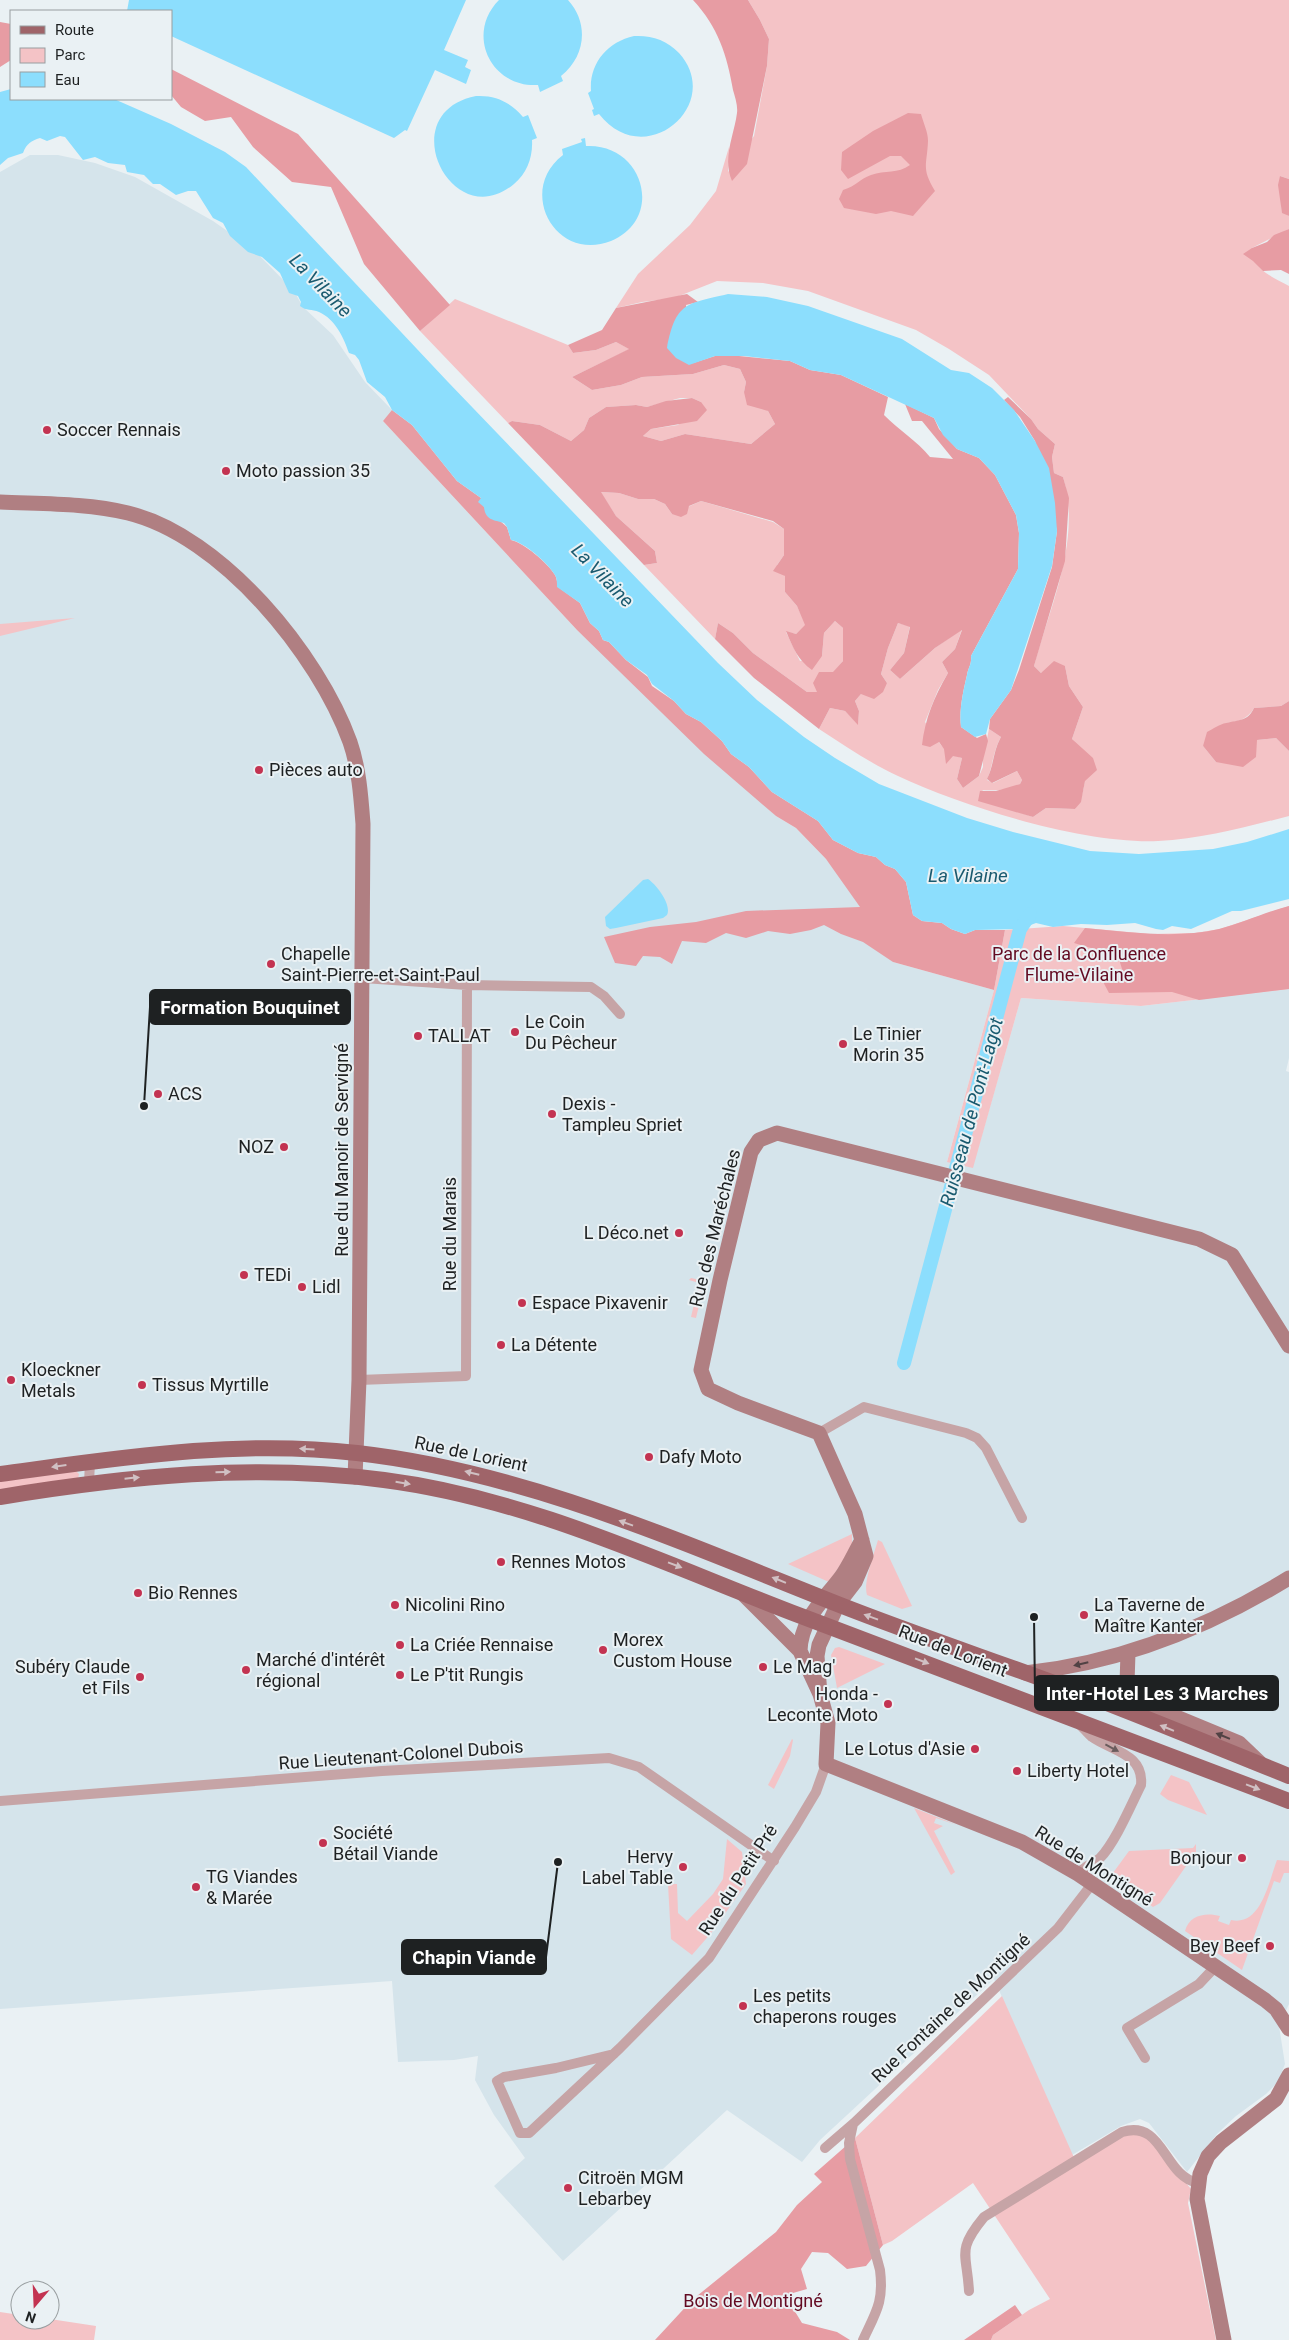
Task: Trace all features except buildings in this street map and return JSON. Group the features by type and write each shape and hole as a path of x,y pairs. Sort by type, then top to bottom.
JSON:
{"main road":[{"name":"Rue de Lorient","path":"0,1474 177,1451 224,1448 284,1448 356,1453 460,1470 533,1489 581,1506 1025,1673 1289,1776"},
{"name":"Rue de Lorient","path":"0,1497 89,1483 221,1472 319,1473 418,1485 472,1496 573,1526 808,1618 1289,1801"},
{"path":"573,1526 581,1506"}],"street":[{"name":"Rue du Manoir de Servigné","path":"0,502 96,507 129,513 178,533 222,566 279,623 323,683 351,744 360,787 363,824 359,1380 355,1477"},
{"path":"363,978 467,985 591,988 604,996 620,1014"},
{"name":"Rue du Marais","path":"359,1380 466,1376 467,985"},
{"name":"Rue des Maréchales","path":"820,1433 738,1403 708,1389 703,1380 701,1370 751,1152 758,1140 777,1133 1199,1239 1232,1255 1289,1346"},
{"path":"800,1651 800,1641 808,1618 855,1582 866,1556 855,1514 820,1433 864,1406 966,1433 977,1438 986,1448 1022,1518"},
{"path":"89,1483 90,1462"},
{"path":"1025,1673 1060,1669 1128,1653 1248,1603 1289,1578"},
{"name":"Rue du Petit Pré","path":"614,2054 556,2068 504,2077 497,2081 520,2133 529,2133 614,2054 709,1958 774,1861 816,1792 826,1764 828,1723 820,1694 800,1651 737,1589"},
{"path":"828,1625 831,1601"},
{"name":"Rue du Petit Pré","path":"820,1694 817,1650 828,1625"},
{"path":"1128,1653 1127,1683 1135,1700 1239,1743 1261,1764"},
{"path":"1074,1718 1090,1736 1129,1757 1141,1770 1141,1785 1104,1852 1093,1862 1084,1866 1078,1874"},
{"name":"Rue Lieutenant-Colonel Dubois","path":"0,1801 382,1771 609,1758 639,1767 774,1861"},
{"name":"Rue de Montigné","path":"826,1764 1022,1842 1078,1874 1216,1966 1276,2009 1289,2029"},
{"name":"Rue Fontaine de Montigné","path":"825,2148 854,2123 1058,1928 1092,1884"},
{"path":"1145,2058 1127,2028 1199,1984 1216,1966"},
{"path":"1224,2340 1200,2214 1198,2183 1208,2156 1221,2142 1276,2099 1289,2075"},
{"path":"854,2123 848,2142 850,2159 880,2270 882,2298 863,2340"},
{"path":"969,2291 965,2270 966,2246 969,2235 984,2217 1122,2132 1139,2130 1151,2136 1182,2176 1198,2183"}],"shaded area":[{"path":"30,155 58,155 95,163 135,177 213,221 253,249 294,291 303,307 333,335 365,382 393,411 383,421 577,630 776,816 796,828 826,859 873,913 893,962 994,990 947,1162 978,1149 1021,998 1141,1006 1289,989 1289,1058 1286,1071 1289,1072 1289,2004 1279,2026 1285,2064 1278,2082 1217,2134 1187,2172 1149,2123 1140,2119 1121,2126 1072,2155 994,1979 820,2140 802,2162 727,2110 563,2261 494,2186 525,2158 494,2115 475,2080 478,2056 454,2060 398,2062 392,1981 0,2009 0,172"}],"green space":[{"path":"693,0 748,0 769,39 767,66 747,164 732,181 729,172 728,155 737,113 736,101 728,65 720,42 702,10"},
{"path":"748,0 1289,0 1289,179 1280,176 1282,212 1289,216 1289,229 1252,248 1256,263 1260,268 1289,286 1289,701 1281,706 1254,708 1249,715 1242,719 1226,723 1203,746 1216,762 1257,740 1276,738 1289,751 1289,816 1224,832 1175,840 1128,840 1095,837 1026,822 926,788 878,766 819,729 830,708 845,711 858,724 859,711 855,701 861,694 887,683 881,674 888,648 898,623 910,626 904,653 890,670 900,679 935,648 962,629 955,649 942,662 948,673 938,690 925,722 936,739 945,748 955,756 962,758 957,779 963,788 979,776 983,767 989,729 1001,737 987,780 993,783 1017,771 1022,780 1020,784 1006,789 982,790 1010,809 1033,817 1046,808 1075,809 1083,792 1084,763 1072,739 1083,707 1069,686 1065,666 1041,673 1034,666 1062,572 1066,548 1069,524 1068,500 1063,477 1054,473 1052,457 1055,444 1038,429 1031,419 989,375 916,330 808,291 763,283 717,281 674,298 616,308 638,274 690,225 716,191 729,147 728,172 754,136 767,66 769,39"},
{"path":"0,22 10,24 10,61 0,67"},
{"path":"172,70 298,134 450,305 420,331 364,264 331,187 292,182 253,147 231,117 205,121 181,107 172,96"},
{"path":"908,113 921,114 928,138 926,172 935,191 913,216 891,211 876,214 844,208 839,199 843,190 852,187 871,175 901,170 910,165 901,156 890,156 848,179 841,170 842,152 873,131"},
{"path":"1280,176 1289,179 1289,216 1282,213 1278,185"},
{"path":"1289,229 1289,274 1281,270 1263,271 1243,254 1267,242 1274,235"},
{"path":"687,294 698,302 686,305 693,363 715,356 729,355 790,361 810,370 841,375 888,397 884,415 930,457 953,459 922,421 912,421 905,404 934,418 939,429 957,449 979,458 995,475 1016,515 1019,533 1018,569 971,656 962,701 961,727 977,738 986,734 988,741 979,776 963,788 957,779 962,758 953,756 946,764 944,749 939,742 930,747 922,745 925,726 931,708 948,673 942,662 955,649 962,630 935,648 900,679 890,670 904,653 910,627 898,623 888,648 881,674 887,683 883,692 874,699 861,694 855,701 859,711 858,725 845,711 830,708 819,729 754,678 715,639 718,623 733,633 753,653 807,692 817,692 813,683 819,672 833,672 843,661 843,628 835,621 824,633 822,656 812,670 799,658 791,643 786,631 796,634 805,625 797,606 785,592 785,576 773,571 784,555 784,529 773,521 701,501 689,506 687,514 681,517 672,514 665,504 654,499 638,499 619,493 601,492 616,516 655,551 657,563 644,565 508,423 512,421 540,425 571,441 584,430 589,418 606,407 636,405 647,407 666,401 692,398 701,402 707,410 697,421 651,429 643,436 661,441 685,434 751,444 775,424 768,411 747,405 744,392 746,382 740,369 724,365 693,374 642,377 621,385 592,390 572,377 629,349 616,342 596,350 573,353 568,345 602,330 616,308"},
{"path":"455,299 568,345 573,353 596,350 616,342 630,349 572,377 592,390 621,385 642,377 693,374 724,365 740,369 746,382 744,392 768,411 775,424 751,444 685,434 661,441 643,436 651,429 678,425 701,402 692,398 680,398 647,407 636,405 606,407 589,418 584,430 571,441 540,425 512,421 508,423 420,331"},
{"path":"1008,397 1055,444 1052,457 1054,473 1063,477 1069,498 1065,561 1034,666 1041,673 1054,661 1065,666 1069,686 1083,707 1072,739 1093,758 1097,770 1085,781 1081,802 1075,809 1046,808 1033,817 978,801 980,791 996,791 1020,784 1022,780 1017,771 992,783 987,779 1001,737 989,729 990,719 1011,690 1019,670 1052,567 1057,531 1035,441 1020,417 1004,400"},
{"path":"392,410 412,425 457,481 481,498 484,507 507,527 511,540 529,549 552,570 556,576 558,587 580,603 590,623 599,631 603,640 609,642 626,660 648,677 652,686 674,701 686,714 701,722 722,741 731,754 749,767 772,792 818,821 833,840 858,853 876,857 885,865 895,869 906,882 913,915 922,921 942,923 951,929 965,934 975,930 1005,930 994,990 893,962 863,942 824,925 811,930 790,934 768,931 746,938 726,933 706,943 682,941 672,964 660,957 643,956 636,966 615,963 604,937 650,927 696,922 746,911 860,907 826,859 796,828 776,816 704,754 577,630 383,421"},
{"path":"600,492 619,493 638,499 654,499 665,504 672,514 701,501 773,522 784,529 784,555 777,565 785,576 785,592 797,606 806,625 796,634 786,632 800,661 822,656 824,633 835,621 843,628 843,661 817,692 807,692 753,653 733,633 718,623 715,639 644,565 657,563 655,551 616,516"},
{"path":"75,618 0,636 0,624"},
{"path":"1289,701 1289,751 1276,738 1257,740 1256,757 1243,767 1216,762 1203,746 1207,732 1216,727 1246,718 1254,708 1281,706"},
{"name":"Parc de la Confluence Flume-Vilaine","path":"1289,906 1289,989 1141,1006 1021,998 973,1168 947,1162 994,990 1005,930 1063,926 1150,934 1195,933 1220,929"},
{"path":"1289,906 1289,989 1199,1000 1172,992 1109,993 1100,976 1122,969 1118,956 1074,943 1085,928 1135,933 1186,934 1228,927"},
{"path":"691,1278 705,1281 696,1318 691,1317 699,1283 689,1280"},
{"path":"75,1470 79,1474 78,1479 0,1491 0,1480"},
{"path":"852,1534 852,1547 829,1582 788,1564"},
{"path":"878,1540 882,1542 912,1606 902,1609 867,1595 866,1583"},
{"path":"839,1647 885,1664 837,1688 831,1655 835,1648"},
{"path":"792,1739 790,1756 774,1789 768,1785"},
{"path":"1171,1775 1189,1782 1207,1815 1168,1800 1160,1794"},
{"path":"914,1808 957,1825 936,1818 934,1823 943,1826 934,1831 955,1872 951,1875"},
{"path":"727,1839 742,1852 746,1884 712,1932 692,1955 671,1939 668,1884 677,1884 678,1913 687,1921 713,1894 723,1879"},
{"path":"1196,1844 1196,1852 1160,1903 1153,1907 1110,1877 1129,1851 1193,1848"},
{"path":"1277,1860 1289,1861 1289,1873 1284,1873 1280,1883 1274,1881 1242,1970 1185,1931 1190,1921 1199,1916 1209,1914 1220,1916 1218,1921 1229,1925 1231,1920 1241,1920 1250,1917 1257,1910 1267,1890"},
{"path":"1002,1996 1076,2162 1124,2135 1136,2134 1149,2138 1191,2189 1188,2203 1216,2340 991,2340 993,2335 1029,2310 1050,2299 973,2183 892,2241 883,2245 855,2138"},
{"name":"Bois de Montigné","path":"855,2138 883,2245 866,2266 847,2269 828,2253 812,2252 801,2269 807,2289 793,2293 791,2305 802,2323 837,2332 850,2340 655,2340 692,2300 776,2232 797,2205 822,2182 814,2174"},
{"path":"1015,2305 1022,2315 993,2335 991,2340 964,2340"},
{"path":"0,2312 10,2314 10,2330 60,2330 60,2321 96,2326 94,2340 0,2340"}],"water":[{"path":"129,0 466,0 444,50 468,60 465,67 471,70 466,84 435,70 407,131 405,130 394,138 172,36 172,10 127,10"},
{"path":"499,0 568,0 575,9 579,19 582,39 576,59 561,76 563,81 540,92 538,85 521,84 507,78 496,68 488,56 484,43 484,28 489,14"},
{"path":"634,36 647,36 674,48 691,73 692,92 686,110 674,125 657,134 637,137 618,130 599,114 594,116 592,110 594,109 588,93 591,91 593,72 602,56 616,43"},
{"name":"La Vilaine","path":"10,89 10,100 116,100 171,124 225,152 246,167 448,382 718,663 757,700 804,737 835,758 879,784 967,818 1013,832 1090,851 1139,854 1213,849 1247,842 1289,829 1289,899 1241,911 1232,911 1191,929 1172,926 1163,930 1135,923 1081,924 1053,927 1036,923 1020,929 975,930 965,934 951,929 942,923 922,921 913,915 906,882 895,869 885,865 876,857 858,853 833,840 818,821 772,792 749,767 731,754 722,741 701,722 686,714 674,701 652,684 647,675 626,660 609,642 603,640 599,631 590,623 580,603 557,587 556,576 552,570 529,549 511,540 504,523 486,515 484,507 478,502 481,498 457,481 412,425 392,410 385,397 367,382 359,360 355,355 349,353 342,335 330,319 319,312 300,306 301,302 298,296 289,293 280,273 262,257 248,252 230,236 223,223 213,218 196,191 188,191 176,195 160,184 153,184 144,175 127,172 125,165 108,163 95,157 83,160 65,137 60,136 47,141 40,138 34,140 23,153 8,158 0,165 0,92"},
{"path":"476,96 502,100 523,117 528,115 537,138 532,140 530,158 526,170 519,180 491,196 470,195 452,183 440,166 434,145 437,124 451,107"},
{"path":"585,138 586,146 606,148 622,156 634,169 640,184 642,200 638,216 628,230 611,241 591,245 574,242 559,233 549,220 543,204 543,187 549,170 563,155 562,149 582,142 581,139"},
{"path":"728,294 767,297 808,306 902,339 951,370 969,373 992,388 1014,410 1035,441 1049,468 1055,503 1057,531 1052,566 1011,690 990,719 986,734 975,737 961,727 963,694 967,673 971,656 1018,569 1019,533 1016,515 995,475 979,458 957,449 943,435 934,418 841,375 810,370 790,361 744,356 715,356 689,365 676,358 667,348 670,333 679,313 693,303"},
{"path":"648,879 659,890 666,901 667,915 663,918 616,928 610,929 606,926 605,917 643,880"}],"waterway":[{"name":"Ruisseau de Pont-Lagot","path":"904,1363 1020,929 1030,914"}],"place":[{"name":"Soccer Rennais","path":"47,430"},
{"name":"Moto passion 35","path":"226,471"},
{"name":"Pièces auto","path":"259,770"},
{"name":"Chapelle Saint-Pierre-et-Saint-Paul","path":"271,964"},
{"name":"Le Coin Du Pêcheur","path":"515,1032"},
{"name":"TALLAT","path":"418,1036"},
{"name":"Le Tinier Morin 35","path":"843,1044"},
{"name":"ACS","path":"158,1094"},
{"name":"Formation Bouquinet","path":"144,1106"},
{"name":"Dexis - Tampleu Spriet","path":"552,1114"},
{"name":"NOZ","path":"284,1147"},
{"name":"L Déco.net","path":"679,1233"},
{"name":"TEDi","path":"244,1275"},
{"name":"Lidl","path":"302,1287"},
{"name":"Espace Pixavenir","path":"522,1303"},
{"name":"La Détente","path":"501,1345"},
{"name":"Kloeckner Metals","path":"11,1380"},
{"name":"Tissus Myrtille","path":"142,1385"},
{"name":"Dafy Moto","path":"649,1457"},
{"name":"Rennes Motos","path":"501,1562"},
{"name":"Bio Rennes","path":"138,1593"},
{"name":"Nicolini Rino","path":"395,1605"},
{"name":"La Taverne de Maître Kanter","path":"1084,1615"},
{"name":"Inter-Hotel Les 3 Marches","path":"1034,1617"},
{"name":"La Criée Rennaise","path":"400,1645"},
{"name":"Morex Custom House","path":"603,1650"},
{"name":"Le Mag'","path":"763,1667"},
{"name":"Marché d'intérêt régional","path":"246,1670"},
{"name":"Le P'tit Rungis","path":"400,1675"},
{"name":"Subéry Claude et Fils","path":"140,1677"},
{"name":"Honda - Leconte Moto","path":"888,1704"},
{"name":"Le Lotus d'Asie","path":"975,1749"},
{"name":"Liberty Hotel","path":"1017,1771"},
{"name":"Société Bétail Viande","path":"323,1843"},
{"name":"Bonjour","path":"1242,1858"},
{"name":"Chapin Viande","path":"558,1862"},
{"name":"Hervy Label Table","path":"683,1867"},
{"name":"TG Viandes & Marée","path":"196,1887"},
{"name":"Bey Beef","path":"1270,1946"},
{"name":"Les petits chaperons rouges","path":"743,2006"},
{"name":"Citroën MGM Lebarbey","path":"568,2188"}]}
